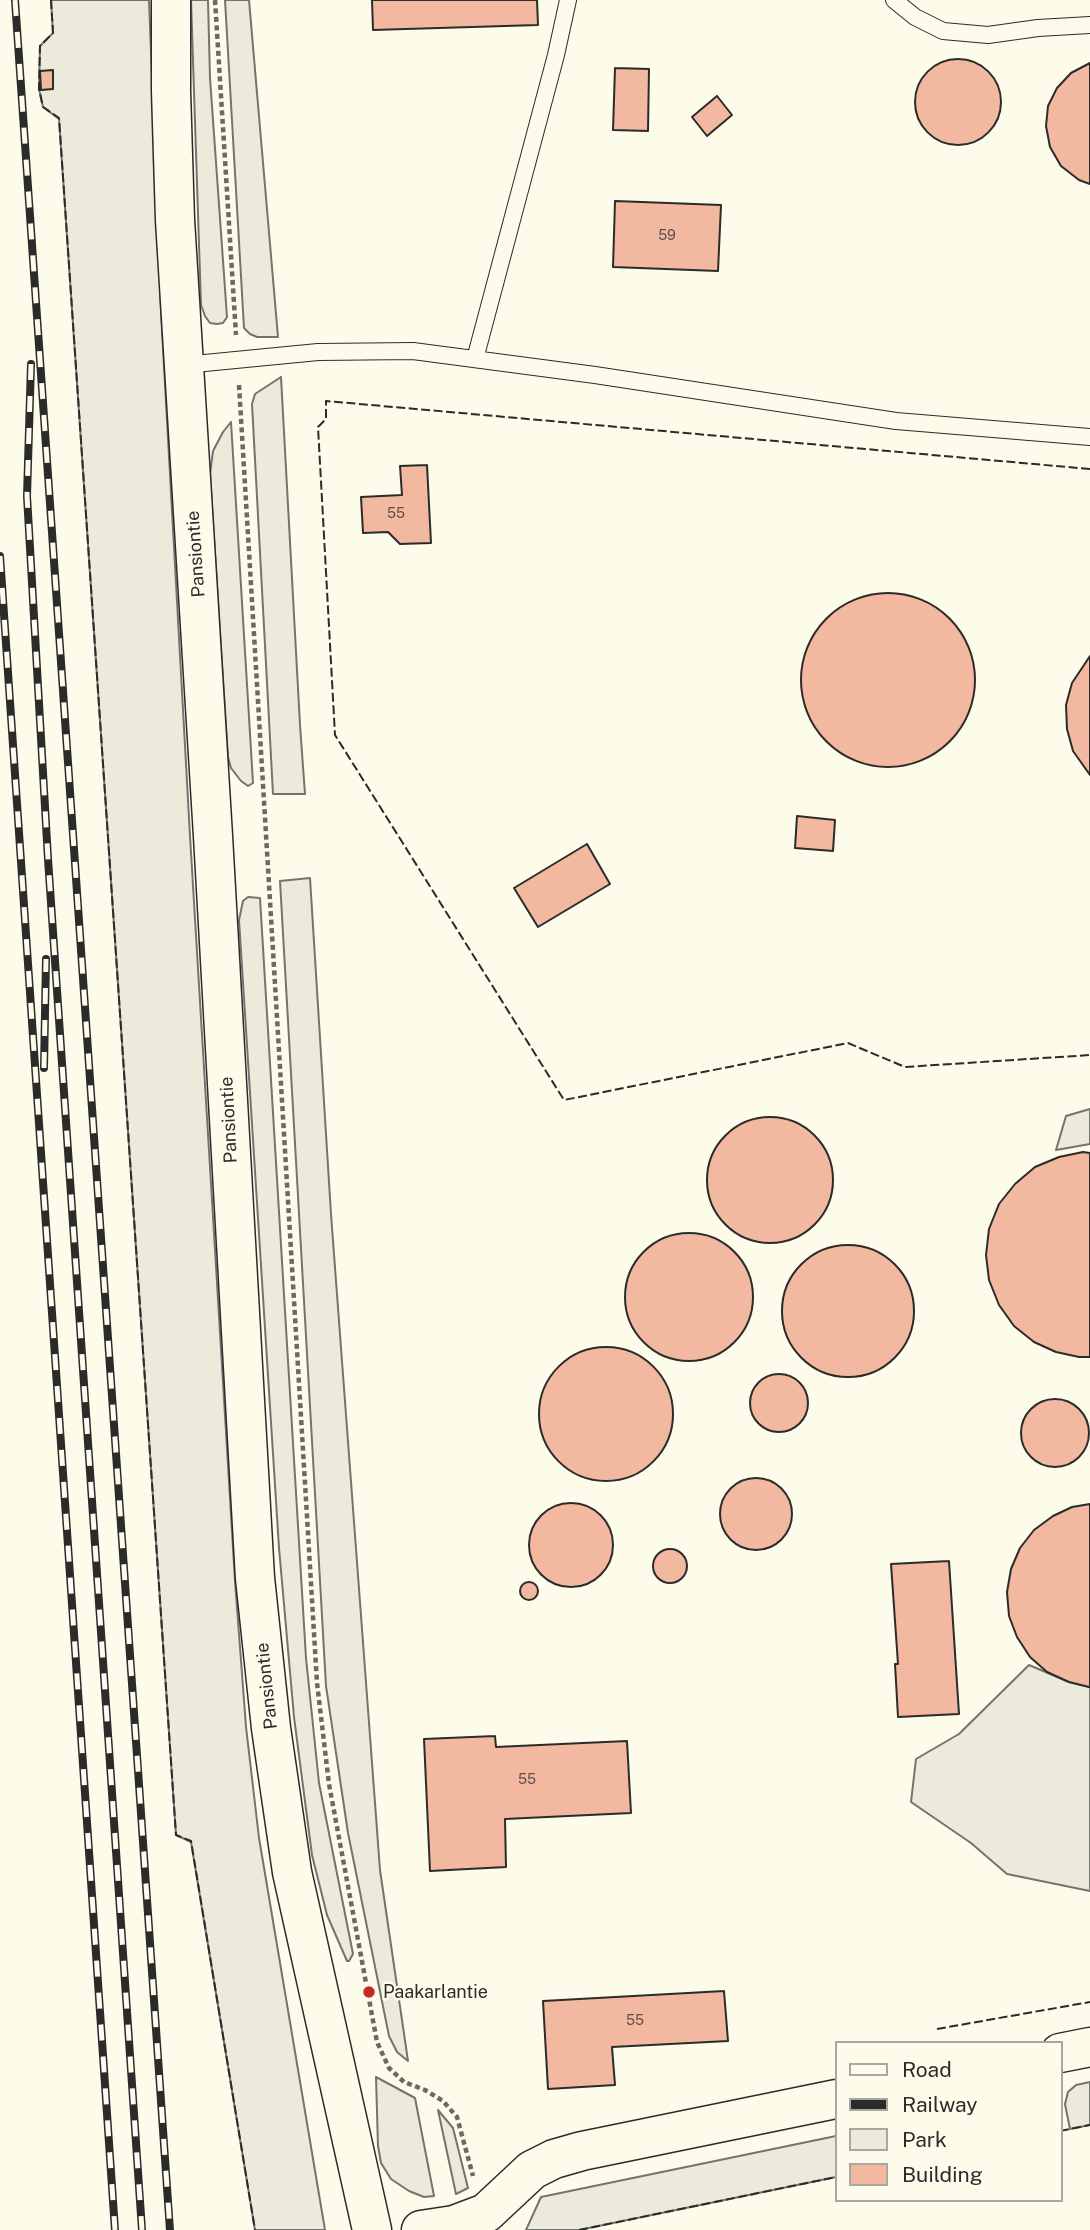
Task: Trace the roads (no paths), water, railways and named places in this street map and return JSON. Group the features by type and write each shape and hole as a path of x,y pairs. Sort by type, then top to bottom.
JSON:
{"street":[{"name":"Pansiontie","path":"172,0 174,207 255,1578 271,1728 292,1872 372,2230"},
{"path":"1062,2053 1090,2047"},
{"path":"421,2230 454,2225 486,2213 532,2170 554,2159 834,2099"}],"lane":[{"path":"475,359 556,55 568,0"},
{"path":"894,0 915,17 943,31 988,35 1090,25"},
{"path":"184,365 318,352 400,351 595,375 896,421 1090,437"}],"railway":[{"path":"15,0 170,2230"},
{"path":"31,364 27,496 48,859 142,2230"},
{"path":"0,556 115,2230"},
{"path":"44,1068 46,959"}],"place":[{"name":"Paakarlantie","path":"369,1992"}]}
